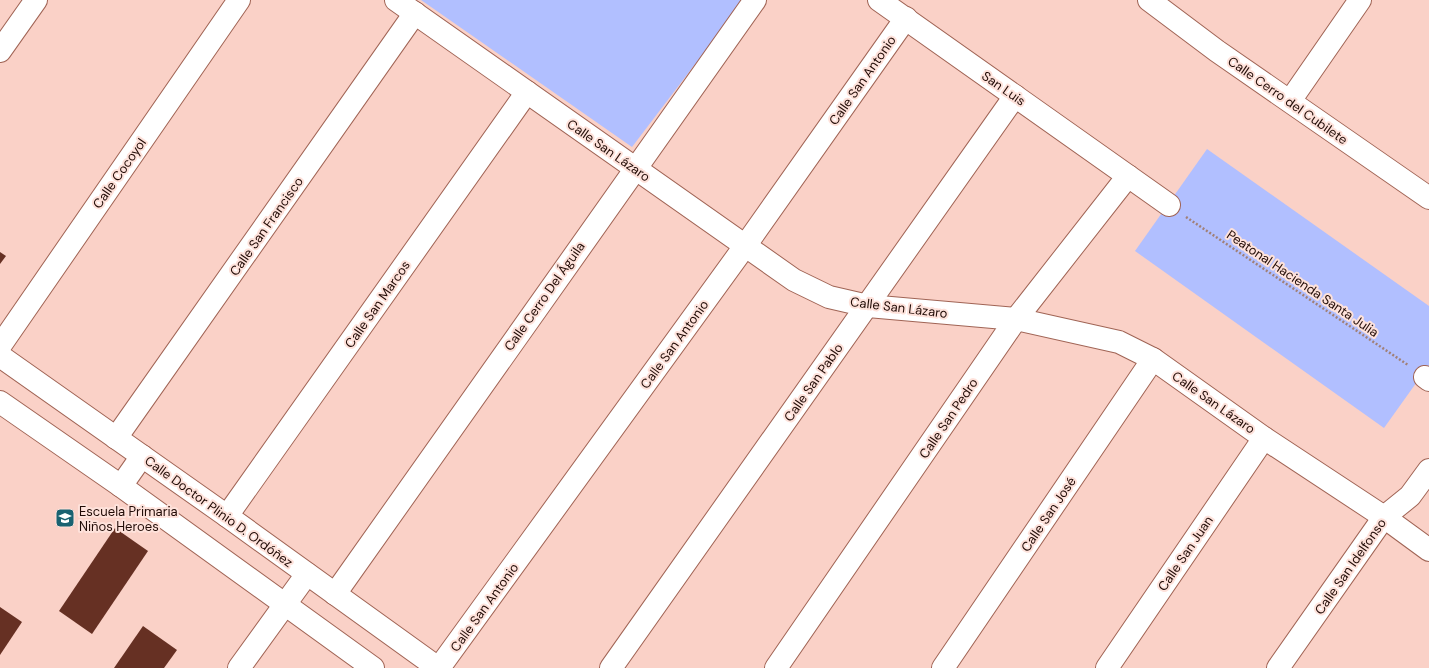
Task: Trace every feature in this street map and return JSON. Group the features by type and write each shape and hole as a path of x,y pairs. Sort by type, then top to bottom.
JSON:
{"street":[{"path":"0,51 36,0"},
{"name":"Calle Cocoyol","path":"0,346 239,0"},
{"name":"Calle San Lázaro","path":"396,0 794,280 829,297 868,306 1016,319 1119,342 1153,359 1264,438 1384,517 1429,550"},
{"name":"Calle Cerro Del Águila","path":"335,594 755,0"},
{"name":"San Luis","path":"879,0 1169,205"},
{"name":"Calle Cerro del Cubilete","path":"1149,0 1217,51 1426,191"},
{"path":"1290,101 1360,0"},
{"name":"Calle San Francisco","path":"116,438 415,13"},
{"name":"Calle San Antonio","path":"439,668 745,246 906,18"},
{"name":"Calle San Marcos","path":"226,516 527,92"},
{"name":"Calle San Pablo","path":"611,668 1015,96"},
{"name":"Calle San Pedro","path":"776,668 1016,319 1128,176"},
{"name":"Calle Doctor Plinio D. Ordóñez","path":"0,356 439,668"},
{"name":"Calle San José","path":"943,668 1153,359"},
{"path":"0,402 121,486 373,668"},
{"name":"Calle San Juan","path":"1107,668 1264,438"},
{"path":"121,486 142,456"},
{"name":"Calle San Idelfonso","path":"1278,668 1384,517 1410,496 1429,470"},
{"path":"239,668 307,574"}],"path":[{"name":"Peatonal Hacienda Santa Julia","path":"1169,205 1427,378"}],"shaded area":[{"path":"421,0 744,0 632,147"},
{"path":"1207,149 1429,306 1429,365 1384,428 1135,251"}],"building":[{"path":"0,252 6,256 0,264"},
{"path":"115,528 148,551 92,634 59,611"},
{"path":"0,607 22,622 0,655"},
{"path":"143,626 177,650 164,668 114,668"}],"place":[{"name":"Escuela Primaria Niños Heroes","path":"65,518"}]}
